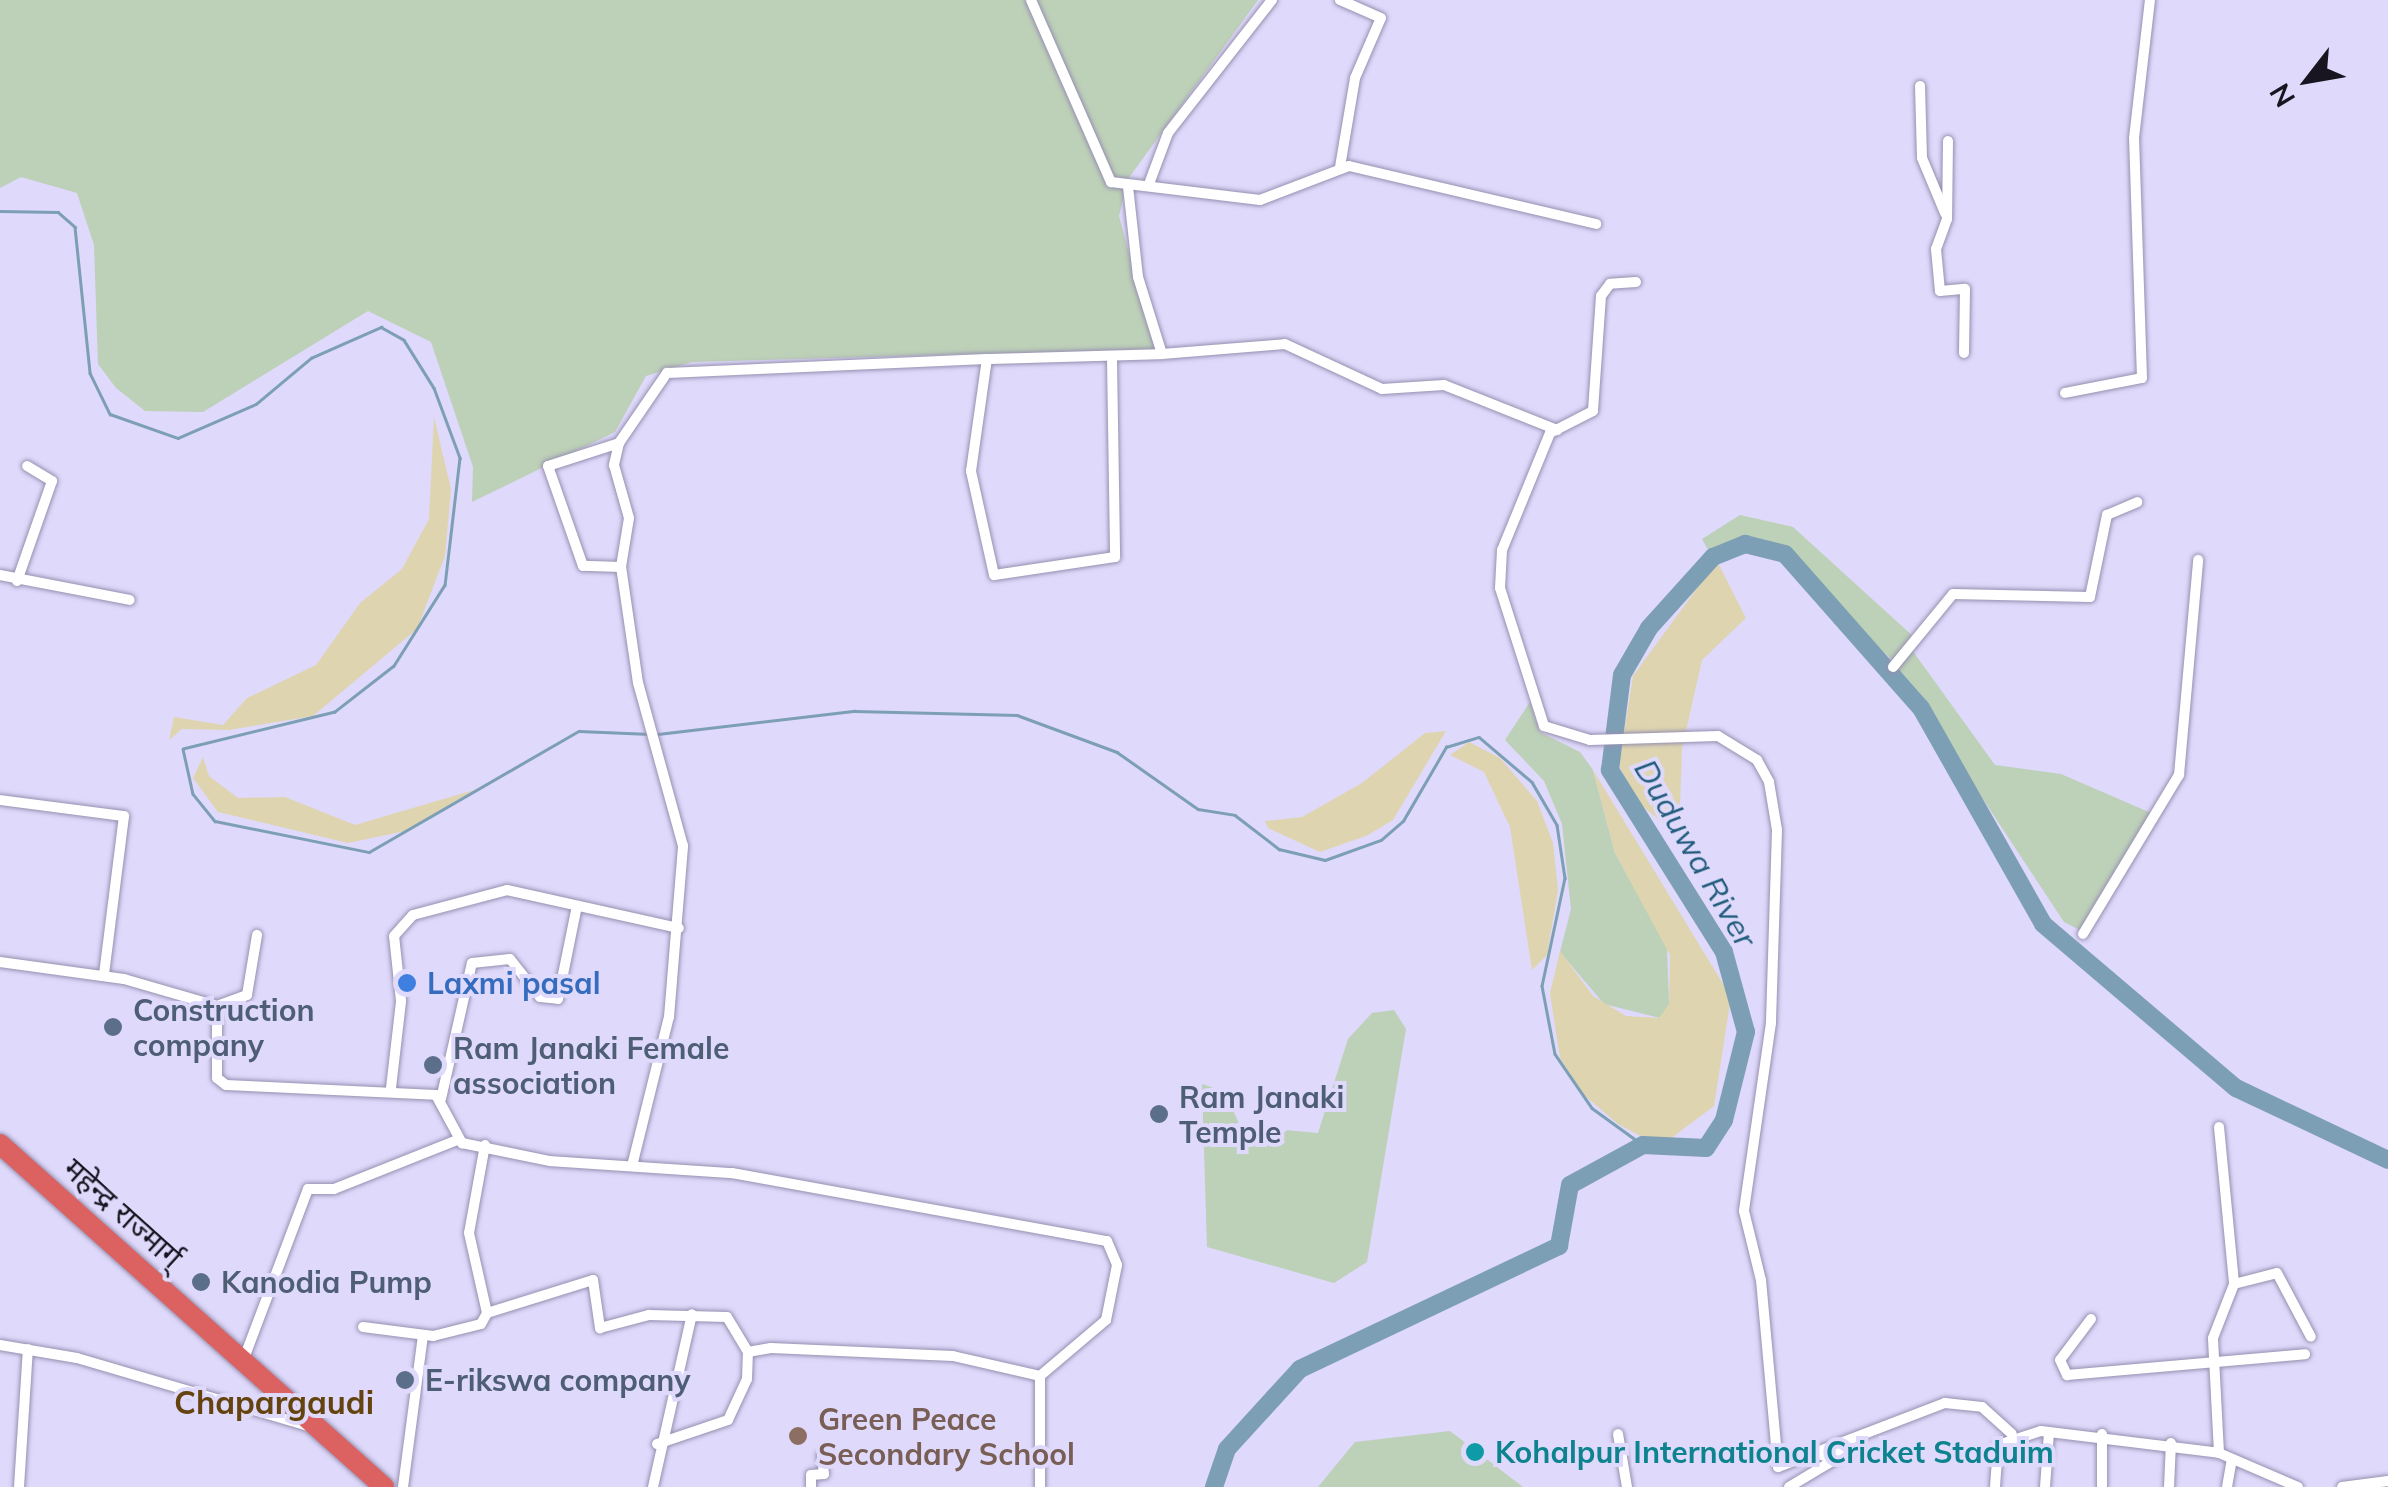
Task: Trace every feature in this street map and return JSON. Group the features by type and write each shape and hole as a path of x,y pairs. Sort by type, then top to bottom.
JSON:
{"highway":[{"name":"महेन्द्र राज्मार्ग्","path":"0,1144 383,1487"}],"street":[{"path":"1031,0 1094,152 1111,182 1260,200 1340,167 1453,184 1596,224"},
{"path":"1149,184 1168,133 1272,0"},
{"path":"1340,0 1381,18 1355,78 1340,167"},
{"path":"2065,392 2142,378 2134,138 2150,0"},
{"path":"1920,86 1922,158 1947,218"},
{"path":"1948,142 1947,218 1936,248 1940,291 1965,289 1964,353"},
{"path":"1128,186 1138,277 1162,354"},
{"path":"1636,282 1610,284 1602,296 1593,411 1557,430 1521,491 1500,588 1544,726 1590,740 1718,736 1757,760 1777,830 1771,1023 1744,1211 1778,1467"},
{"path":"633,1162 659,1070 679,928 683,846 666,796 638,682 621,567 629,518 614,465 618,443 667,373 987,359 1112,359 1285,344 1382,389 1444,385 1557,430"},
{"path":"987,359 971,472 1001,578 1114,557 1112,359"},
{"path":"618,443 548,466 583,566 621,567"},
{"path":"17,581 52,481 27,466"},
{"path":"1892,668 1953,594 2090,597 2107,515 2137,502"},
{"path":"40,520 54,522"},
{"path":"2083,934 2179,775 2198,560"},
{"path":"0,575 130,600"},
{"path":"0,800 124,816 104,976"},
{"path":"390,1088 398,924 493,889 679,928"},
{"path":"456,1140 441,1099 472,962 510,960 540,997 558,999 577,906"},
{"path":"0,962 104,976 217,1006 247,995 257,936"},
{"path":"217,1006 221,1083 390,1088 441,1099"},
{"path":"2219,1127 2234,1284 2216,1317 2219,1452"},
{"path":"242,1362 308,1189 334,1189 456,1140 550,1160 633,1162 1116,1246 1106,1320 1040,1376 1040,1487"},
{"path":"485,1145 469,1233 488,1313"},
{"path":"2234,1284 2277,1273 2311,1337"},
{"path":"363,1327 423,1334 481,1324 488,1313 582,1279 593,1280 600,1328 692,1314 727,1318 748,1352 747,1379 728,1420 657,1444"},
{"path":"653,1487 657,1444 692,1314"},
{"path":"2091,1319 2060,1360 2068,1375 2305,1354"},
{"path":"402,1487 423,1334"},
{"path":"0,1346 28,1349 318,1429"},
{"path":"19,1487 28,1349"},
{"path":"748,1352 953,1356 1040,1376"},
{"path":"1778,1467 1944,1403 1982,1407 2012,1434 2102,1434 2219,1452 2298,1487"},
{"path":"2045,1487 2048,1432"},
{"path":"1618,1434 1628,1487"},
{"path":"1995,1487 1992,1457 2012,1434"},
{"path":"2102,1434 2102,1487"},
{"path":"2170,1487 2172,1442"},
{"path":"1778,1467 1854,1448 1790,1487"},
{"path":"812,1487 811,1475 824,1474 822,1455"},
{"path":"2227,1487 2232,1459"},
{"path":"2342,1487 2388,1480"}],"green space":[{"path":"0,0 1258,0 1128,179 1119,216 1155,349 692,362 646,376 615,432 472,502 473,467 431,342 368,311 203,412 145,411 116,388 98,364 94,245 77,193 21,177 0,188"},
{"path":"1740,515 1793,527 1915,638 1893,661 1775,549 1749,541 1711,555 1702,539"},
{"path":"1912,650 1995,765 2061,774 2151,813 2082,931 2064,922 1896,667"},
{"path":"1530,702 1540,732 1580,752 1593,770 1615,853 1667,947 1669,1004 1660,1018 1604,1004 1560,952 1571,909 1562,824 1544,781 1505,740"},
{"path":"1394,1010 1406,1029 1367,1262 1334,1283 1207,1247 1202,1084 1225,1092 1240,1126 1318,1133 1348,1039 1372,1013"},
{"path":"1450,1431 1523,1487 1318,1487 1355,1442"}],"sand":[{"path":"434,417 451,489 445,556 417,629 313,716 229,730 182,729 169,740 174,717 223,725 247,698 316,665 360,603 402,569 429,519"},
{"path":"1717,561 1746,618 1702,660 1682,749 1679,836 1631,797 1619,765 1633,676"},
{"path":"1446,731 1393,820 1366,836 1320,852 1268,828 1265,821 1302,817 1362,783 1425,733"},
{"path":"1469,742 1500,758 1537,801 1553,843 1558,890 1547,955 1532,970 1510,827 1484,772 1450,755"},
{"path":"203,757 209,776 238,798 285,797 355,825 474,790 405,831 348,843 218,812 193,778"},
{"path":"1593,770 1731,997 1714,1106 1670,1139 1648,1140 1618,1124 1583,1094 1560,1058 1550,993 1560,951 1593,996 1626,1016 1659,1018 1669,1004 1670,955 1615,853"}],"waterway":[{"path":"0,211 58,212 75,227 90,373 110,414 178,438 256,404 311,358 381,327 404,340 434,388 460,458 445,585 394,666 335,712 183,749 193,794 215,821 369,852 579,731 650,734"},
{"name":"Duduwa River","path":"1214,1487 1227,1449 1300,1369 1559,1246 1570,1185 1643,1145 1706,1148 1724,1120 1746,1032 1724,952 1610,770 1622,675 1649,628 1713,557 1745,544 1785,554 1921,708 2043,924 2236,1088 2388,1160"},
{"path":"658,734 855,711 1017,715 1117,752 1198,809 1235,815 1279,849 1325,860 1381,840 1403,821 1446,747 1479,737 1532,782 1557,825 1565,878 1542,986 1555,1054 1592,1108 1643,1145"}],"place":[{"name":"Laxmi pasal","path":"407,983"},
{"name":"Construction company","path":"113,1027"},
{"name":"Ram Janaki Female association","path":"433,1065"},
{"name":"Ram Janaki Temple","path":"1159,1114"},
{"name":"Kanodia Pump","path":"201,1282"},
{"name":"E-rikswa company","path":"405,1380"},
{"name":"Green Peace Secondary School","path":"798,1436"},
{"name":"Kohalpur International Cricket Staduim","path":"1475,1452"}],"district":[{"name":"Chapargaudi","path":"274,1402"}]}
